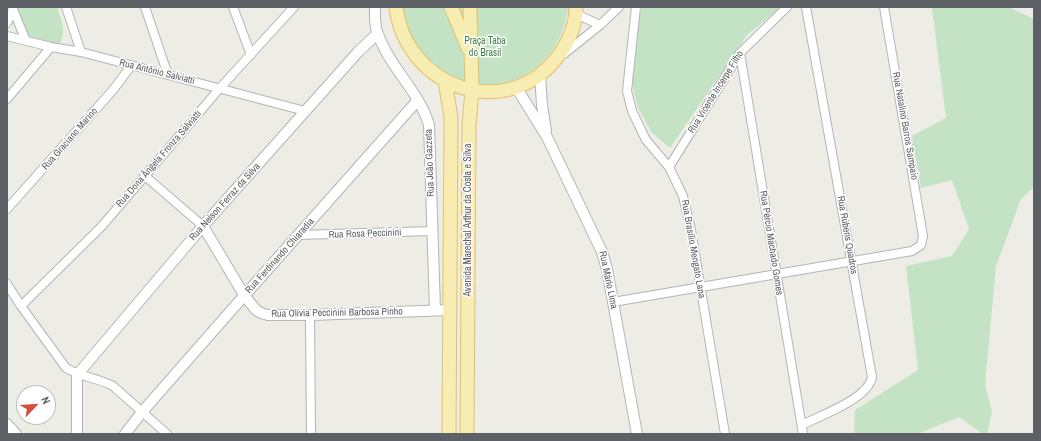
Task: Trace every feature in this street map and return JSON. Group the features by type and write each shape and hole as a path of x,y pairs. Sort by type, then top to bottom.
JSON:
{"main road":[{"path":"396,7 398,23 411,51 432,73 445,81 472,90 493,91 516,87 540,74 554,62 569,37 576,11"},
{"path":"451,7 471,55"},
{"name":"Avenida Marechal Arthur da Costa e Silva","path":"467,434 470,115 472,90 470,7"},
{"name":"Avenida Marechal Arthur da Costa e Silva","path":"445,81 451,117 449,434"},
{"path":"470,115 477,104 493,91"},
{"path":"450,316 468,322"}],"street":[{"path":"66,7 80,52"},
{"path":"145,7 168,74"},
{"path":"233,7 251,55"},
{"name":"Rua Dona Ângela Fronza Salviatti","path":"21,306 102,226 220,88 294,7"},
{"name":"Rua João Gazzeta","path":"375,7 377,34 388,56 418,100 429,125 435,310"},
{"path":"554,62 600,25 619,7"},
{"name":"Rua Brasílio Mengato Lana","path":"636,7 627,91 632,111 646,140 669,167 683,196 725,434"},
{"name":"Rua Vicente Incerpe Filho","path":"669,167 740,53 787,7"},
{"name":"Rua Rúbens Quadros","path":"802,425 861,394 870,384 872,377 806,7"},
{"name":"Rua Natalino Barros Sampaio","path":"852,261 912,251 921,245 924,236 884,7"},
{"path":"7,24 12,8"},
{"path":"12,8 26,41"},
{"path":"576,11 600,25"},
{"name":"Rua Nelson Ferraz da Silva","path":"77,375 203,226 358,52 377,34"},
{"name":"Rua Antônio Salviatti","path":"7,36 168,74 305,111"},
{"path":"7,99 51,47"},
{"name":"Rua Pércio Machado Gomes","path":"740,53 803,434"},
{"name":"Rua Graciano Marino","path":"7,209 108,96 131,66"},
{"name":"Rua Mário Lima","path":"540,74 546,137"},
{"name":"Rua Mário Lima","path":"516,87 546,137 595,234 608,269 637,434"},
{"name":"Rua Ferdinando Chiaradia","path":"125,434 142,412 418,100"},
{"name":"Rua Olívia Peccinini Barbosa Pinho","path":"145,176 203,226 244,296 256,310 261,313 268,315 310,315 435,310 450,316"},
{"name":"Rua Rosa Peccinini","path":"298,236 433,232"},
{"path":"613,302 852,261"},
{"path":"7,284 57,358 66,368 77,375 109,384 167,434"},
{"path":"310,315 312,434"},
{"path":"77,375 77,434"}],"green space":[{"path":"15,7 57,7 62,21 63,30 60,43 53,46 25,36"},
{"name":"Praça Taba do Brasil","path":"402,7 568,7 562,32 551,53 535,69 515,80 493,85 471,84 448,76 427,62 417,50 408,29"},
{"path":"642,7 781,7 747,35 670,148 652,133 638,108 632,84 637,28"},
{"path":"904,7 1008,7 1034,19 1034,187 1021,199 996,266 985,384 992,412 987,434 983,434 959,417 917,434 854,434 855,410 918,370 906,266 952,256 969,229 952,180 921,188 912,136 946,118 932,8"}]}
